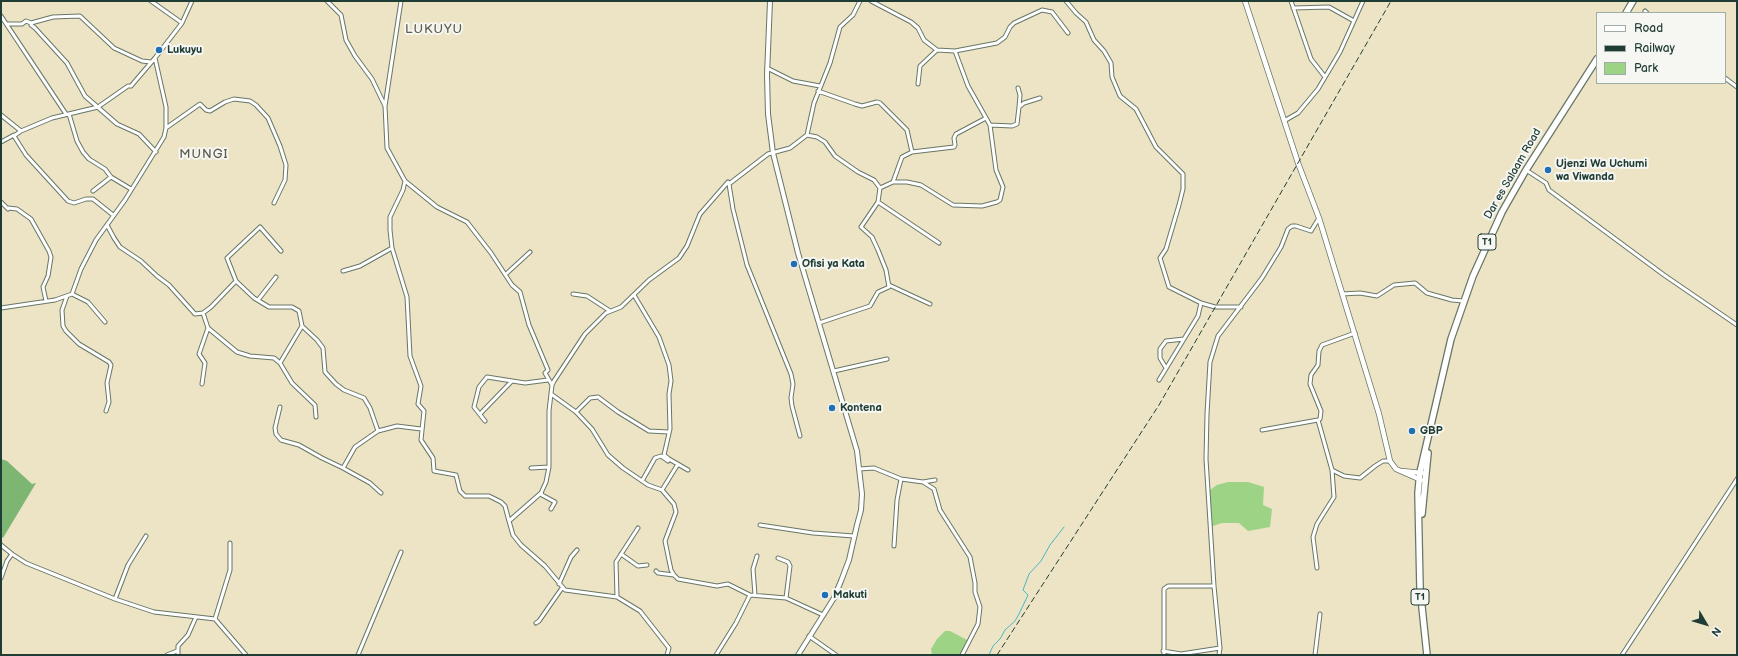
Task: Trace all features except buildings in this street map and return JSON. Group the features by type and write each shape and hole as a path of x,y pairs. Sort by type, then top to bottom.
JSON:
{"highway":[{"path":"1627,12 1633,1"},
{"name":"Dar es Salaam Road","path":"1427,655 1420,588 1419,538 1422,480 1427,447 1445,359 1463,301 1491,233 1526,170 1596,60"}],"main road":[{"path":"1245,1 1284,120 1319,218 1380,414 1390,461 1396,469 1422,480"},
{"path":"1400,471 1423,473"}],"street":[{"path":"151,1 182,24"},
{"path":"1,142 21,130 41,121 98,107 128,86 131,86 182,24 192,1"},
{"path":"327,1 341,16 346,40 355,56 372,79 385,106"},
{"path":"401,1 385,106 387,148 405,181 437,207 467,222 506,274 512,285 520,292 529,325 548,370 545,373 552,385"},
{"path":"770,1 767,68 768,114 773,153 796,245 857,451 861,510 849,560 841,581 823,615 798,655"},
{"path":"509,521 541,493 546,482 549,467 548,426 552,385 585,334 606,313 621,307 649,280 670,265 683,253 700,214 728,182 729,184 761,159 773,153 790,148 806,135 818,91 830,63 840,27 853,15 860,1"},
{"path":"871,1 911,22 918,28 924,40 938,50 955,50 997,43 1005,37 1010,27 1014,23 1042,10 1052,12 1068,33"},
{"path":"1066,1 1086,22 1094,40 1104,50 1111,63 1112,77 1120,96 1136,109 1156,147 1184,174 1183,189 1179,205 1166,250 1160,258 1169,287 1201,303 1215,307 1241,307"},
{"path":"1291,1 1311,59 1325,77"},
{"path":"1284,120 1298,113 1307,104 1325,77 1363,1"},
{"path":"1294,8 1329,7 1354,21"},
{"path":"1,16 67,114 77,141 88,159 105,169 111,177 131,189"},
{"path":"7,24 22,24 26,21 31,23 52,17 80,16 114,48 142,61 151,62"},
{"path":"31,23 31,25 67,63 85,96 117,124 139,134 156,152"},
{"path":"918,84 920,80 920,66 938,50"},
{"path":"880,188 893,182 907,182 921,185 954,205 982,206 1000,200 1003,187 996,170 990,125 968,86 955,50"},
{"path":"72,294 81,269 96,240 125,200 156,152 166,128 166,107 155,58"},
{"path":"767,68 793,81 820,86"},
{"path":"1726,79 1737,87"},
{"path":"990,125 1012,126 1017,124 1020,95 1018,88"},
{"path":"818,91 862,106 874,102 880,103 907,130 912,152"},
{"path":"1019,107 1024,103 1040,98"},
{"path":"166,128 200,104 206,110 210,111 234,99 250,101 256,105 268,118 286,165 285,180 274,203"},
{"path":"1,116 21,130"},
{"path":"893,182 899,161 902,157 912,152 954,147 956,145 954,138 956,134 986,118"},
{"path":"14,135 23,151 68,201 74,204 86,199 93,199 113,215"},
{"path":"806,135 817,137 825,142 835,156 858,172 874,180 880,188 878,202 861,227 872,237 886,270 889,285 888,289 876,295 870,306 819,323"},
{"path":"1526,170 1546,183 1549,190 1652,266 1737,325"},
{"path":"93,191 111,177"},
{"path":"405,181 403,190 390,217 392,248 407,297 409,351 421,386 418,404 424,411 421,440 433,458 434,471 437,473 456,475 460,490 465,496 489,496 501,502 504,506 512,532 521,545 545,566 562,588 569,591 617,597 640,611 669,648 667,655"},
{"path":"729,184 733,209 747,265 791,374 793,384 791,398 792,406 800,436"},
{"path":"1,202 7,209 17,209 31,219 49,251 51,257 48,276 43,288 46,301"},
{"path":"878,202 939,242"},
{"path":"1219,655 1220,648 1214,586 1206,459 1206,414 1210,362 1218,336 1241,307 1276,257 1288,229 1296,226 1312,231 1319,218"},
{"path":"107,225 114,238 124,250 142,261 157,276 169,285 192,312 199,315 203,313 236,281"},
{"path":"280,363 302,326 301,318 297,309 269,307 258,300 236,281 227,258 258,227 262,228 281,251"},
{"path":"343,271 360,266 392,248"},
{"path":"506,274 530,252"},
{"path":"258,300 276,277"},
{"path":"1342,294 1360,293 1377,296 1394,284 1416,283 1426,293 1452,300 1463,301"},
{"path":"889,285 930,304"},
{"path":"1,308 46,301 72,294 88,302 105,322"},
{"path":"573,294 588,296 610,311"},
{"path":"634,295 659,337 669,365 671,381 669,432 664,455 688,470"},
{"path":"66,296 62,310 63,326 66,331 79,344 109,362 111,365 107,383 109,402 106,411"},
{"path":"1159,380 1198,316 1201,303"},
{"path":"203,313 208,328 237,352 250,356 274,358 280,363 292,383 315,405 316,417"},
{"path":"302,326 323,348 325,372 344,390 364,398 370,408 378,431"},
{"path":"202,384 205,363 199,354 208,328"},
{"path":"1316,568 1313,537 1317,524 1334,497 1332,470 1318,420 1321,416 1321,411 1310,384 1311,376 1318,365 1319,351 1322,344 1354,333"},
{"path":"1166,368 1161,360 1160,349 1166,341 1184,339"},
{"path":"834,371 887,359"},
{"path":"485,421 474,407 482,382 489,376 511,382 532,383 548,380"},
{"path":"480,414 511,382"},
{"path":"551,394 576,412 592,429 608,455 623,468 642,481 662,490 674,504 676,512 668,529 665,541 670,570 674,576"},
{"path":"576,412 590,398 598,397 618,412 649,431 669,432"},
{"path":"280,407 275,428 276,434 281,440 299,445 343,468 370,483 381,493"},
{"path":"1262,430 1318,420"},
{"path":"343,468 354,447 378,431 397,426 421,429"},
{"path":"642,481 655,458 660,456 668,461"},
{"path":"1332,470 1344,476 1360,478 1383,461 1390,461"},
{"path":"662,490 678,464"},
{"path":"531,468 549,467"},
{"path":"859,469 874,468 901,479 923,482 935,480"},
{"path":"894,546 897,500 901,479"},
{"path":"1622,655 1737,479"},
{"path":"923,482 934,489 940,510 970,557 980,616 976,631 962,655"},
{"path":"541,493 555,502 551,509"},
{"path":"760,525 812,534 854,536"},
{"path":"617,597 616,562 638,528"},
{"path":"115,599 128,565 146,536"},
{"path":"215,619 230,570 230,543"},
{"path":"1,544 12,554 50,573 115,599 154,612 215,619 246,655"},
{"path":"559,584 571,557 577,550"},
{"path":"358,655 401,552"},
{"path":"1,578 7,561 12,554"},
{"path":"621,554 638,566 647,565"},
{"path":"755,595 753,569 757,556"},
{"path":"778,558 788,562 790,566 786,598"},
{"path":"656,571 658,573 674,576 678,579 717,586 728,584 750,595 786,598 823,615"},
{"path":"1164,655 1163,598 1165,587 1214,586"},
{"path":"536,623 539,621 562,588"},
{"path":"716,655 736,623 750,595"},
{"path":"1315,655 1320,614"},
{"path":"167,655 178,653 178,646 188,635 196,617"},
{"path":"810,636 836,655"},
{"path":"1164,651 1182,654 1220,648"}],"green space":[{"path":"1,459 7,461 32,484 36,483 3,538 1,536"},
{"path":"1228,482 1248,482 1264,487 1263,505 1272,509 1270,527 1248,531 1239,523 1222,523 1210,527 1207,507 1211,505 1210,490 1217,485"},
{"path":"945,631 950,631 969,641 961,655 932,655 931,649 937,639"}],"waterway":[{"path":"989,655 993,646 1000,639 1005,630 1015,621 1019,614 1028,595 1023,590 1029,574 1041,561 1050,545 1064,527"}],"railway":[{"path":"997,655 1159,405 1391,1"}],"place":[{"name":"Lukuyu","path":"159,50"},
{"name":"Ujenzi Wa Uchumi wa Viwanda","path":"1548,170"},
{"name":"Ofisi ya Kata","path":"794,264"},
{"name":"Kontena","path":"832,408"},
{"name":"GBP","path":"1412,431"},
{"name":"Makuti","path":"825,595"}],"district":[{"name":"LUKUYU","path":"434,30"},
{"name":"MUNGI","path":"204,155"}]}
